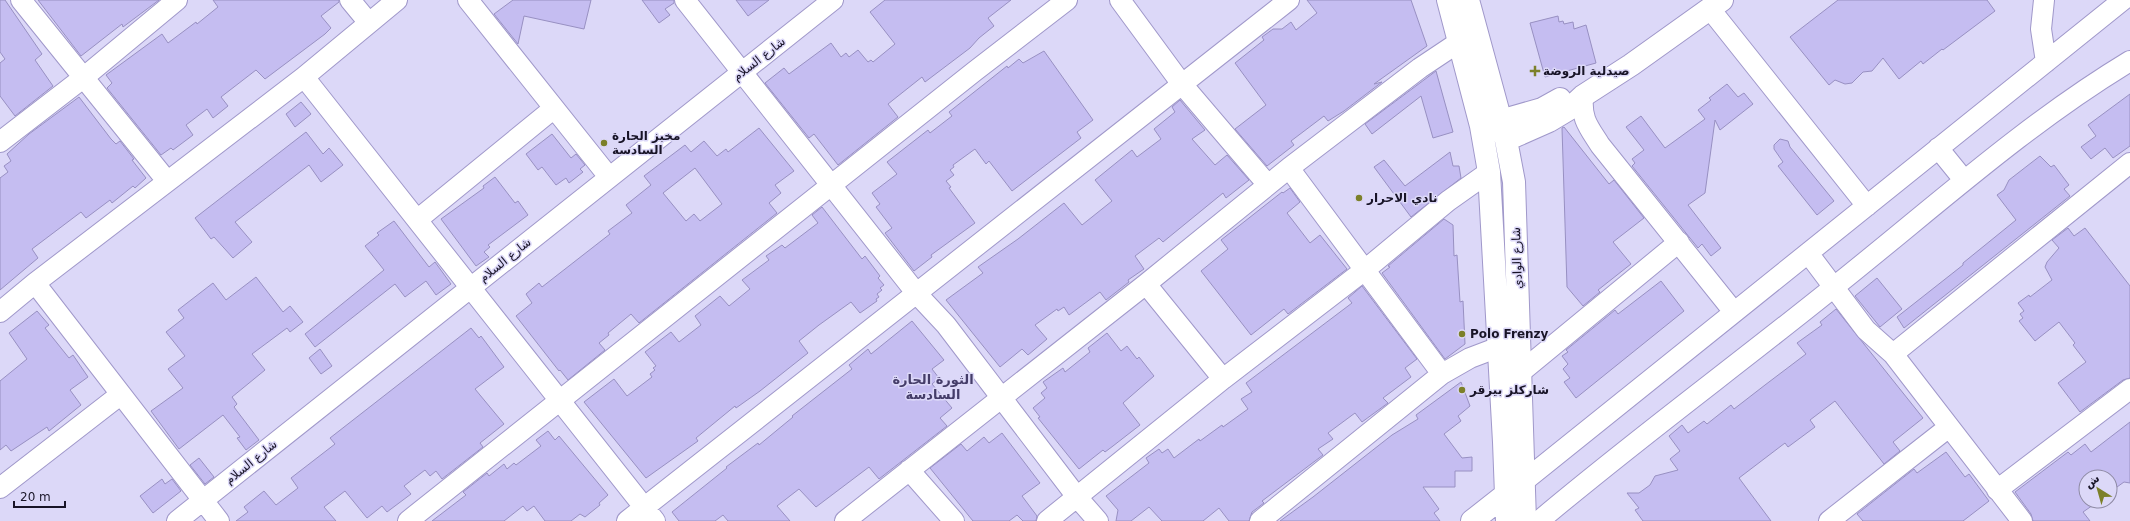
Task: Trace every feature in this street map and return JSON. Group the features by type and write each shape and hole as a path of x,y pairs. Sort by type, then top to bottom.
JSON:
{"main road":[{"name":"شارع الوادي","path":"1448,0 1481,126 1489,172 1500,347 1507,521"},
{"name":"شارع الوادي","path":"1468,0 1503,130 1514,182 1525,521"},
{"path":"1503,130 1564,97 1583,96 1631,65 1716,5"},
{"path":"1472,521 1523,482"}],"street":[{"path":"21,0 167,181"},
{"path":"0,142 83,78 177,0"},
{"path":"350,0 369,23"},
{"path":"0,312 35,283 167,181 304,78 397,0"},
{"path":"468,0 553,109 609,177"},
{"name":"شارع السلام","path":"177,521 833,0"},
{"path":"408,521 975,71 1067,0"},
{"path":"1120,0 1181,83 1268,184"},
{"path":"627,521 649,514 917,294 1181,83 1289,0"},
{"path":"2044,0 2041,29 2046,62"},
{"path":"1523,482 2123,0"},
{"path":"688,1 917,294 946,325 1077,497 1098,521"},
{"path":"1716,5 1867,206"},
{"path":"845,521 1146,284 1268,184 1420,68 1459,42"},
{"path":"1539,521 1834,287 1964,180 2084,89 2130,61"},
{"path":"304,78 649,514"},
{"path":"1583,96 1582,111 1597,139 1734,312"},
{"path":"417,220 553,109"},
{"path":"1938,148 1964,180"},
{"path":"1893,354 2130,163"},
{"path":"1289,168 1366,269 1442,374"},
{"path":"1047,521 1223,379 1366,269 1448,201 1489,172"},
{"path":"1521,372 1679,242"},
{"path":"1808,253 1866,330 1893,354 2022,521"},
{"path":"35,283 120,395 219,521"},
{"path":"1146,284 1223,379"},
{"path":"1260,521 1442,374 1470,358 1500,347"},
{"path":"1997,490 2130,389"},
{"path":"0,488 120,395"},
{"path":"1828,521 1949,427"},
{"path":"909,470 954,521"}],"building":[{"path":"0,0 5,0 42,54 35,60 53,86 15,116 0,96 0,63 5,59 0,52"},
{"path":"38,0 159,0 123,27 122,24 81,56"},
{"path":"213,0 339,0 339,2 321,16 331,28 325,34 265,79 256,70 221,97 228,106 213,118 207,109 186,125 193,135 173,150 171,148 161,155 107,88 112,83 106,75 162,34 168,43 196,22 197,24 218,7"},
{"path":"513,0 591,0 584,29 524,16 518,44 494,14"},
{"path":"642,0 674,0 674,3 665,9 670,15 659,23"},
{"path":"736,0 769,0 748,16"},
{"path":"885,0 1011,0 988,18 994,26 979,38 970,48 925,82 922,77 888,104 898,117 838,165 814,134 809,138 765,83 784,68 789,74 831,43 841,57 846,53 849,57 858,50 868,62 871,60 873,62 895,44 870,12"},
{"path":"1307,0 1411,0 1427,46 1374,84 1382,82 1344,111 1328,121 1324,116 1291,141 1294,145 1267,166 1235,129 1266,105 1235,63 1264,40 1262,37 1273,29 1282,29 1291,22 1296,30 1317,13"},
{"path":"1838,0 1987,0 1995,11 1923,64 1921,61 1899,79 1883,58 1872,71 1863,72 1852,83 1845,84 1835,80 1829,85 1790,37"},
{"path":"1558,16 1559,22 1563,21 1564,24 1573,22 1574,29 1586,25 1596,63 1545,77 1530,23"},
{"path":"1044,51 1093,120 1077,132 1081,138 1012,191 989,161 986,164 975,149 953,165 954,167 950,170 954,175 946,181 951,187 949,188 975,223 931,255 932,257 914,271 885,233 892,228 876,207 880,204 872,193 897,174 887,162 928,130 930,133 952,116 949,112 1007,66 1008,68 1019,59 1023,63"},
{"path":"1436,71 1453,132 1433,138 1421,96 1372,134 1365,124"},
{"path":"1727,84 1738,97 1744,93 1753,104 1720,130 1715,120 1705,193 1688,205 1721,248 1711,256 1702,244 1698,248 1632,166 1635,163 1632,159 1644,150 1626,127 1641,116 1665,148 1705,119 1698,110 1711,100 1709,98"},
{"path":"2130,94 2130,146 2113,158 2105,148 2091,159 2081,147 2096,136 2088,125"},
{"path":"79,97 111,139 116,144 120,141 146,178 135,188 133,186 112,203 110,200 86,218 81,212 32,249 38,258 0,290 0,178 8,172 4,166 11,161 7,154 29,134"},
{"path":"1180,100 1205,130 1192,139 1215,165 1227,155 1249,180 1226,198 1223,193 1163,242 1159,238 1135,256 1144,269 1128,280 1129,282 1106,300 1100,292 1069,315 1064,307 1058,311 1057,309 1035,325 1047,339 1028,355 1022,349 1000,367 946,300 983,273 978,267 1018,239 1064,203 1082,225 1112,201 1095,180 1132,150 1137,157 1161,139 1154,129 1175,112 1172,107"},
{"path":"301,102 311,114 295,127 286,114"},
{"path":"1564,127 1609,184 1614,180 1644,218 1613,242 1631,264 1598,290 1600,292 1583,306 1567,287 1562,128"},
{"path":"759,128 794,171 775,185 781,193 769,203 777,213 639,323 631,314 608,333 609,335 599,343 605,350 568,380 560,370 559,371 516,316 532,303 526,294 539,283 542,287 610,234 608,231 632,213 626,205 651,185 644,176 685,145 691,152 704,141 717,156 726,149 728,152","holes":["695,168 722,204 700,221 694,214 686,221 663,193"]},
{"path":"306,132 323,154 329,148 343,165 321,182 309,165 235,222 252,242 233,258 214,237 211,239 195,218"},
{"path":"552,134 571,158 576,154 585,165 580,169 583,172 569,183 566,178 556,185 542,167 538,170 526,154"},
{"path":"1780,139 1788,141 1790,147 1834,201 1817,215 1778,166 1783,162 1774,149 1774,145"},
{"path":"1450,152 1453,166 1459,166 1461,178 1411,217 1374,167 1384,160 1405,186"},
{"path":"2040,156 2051,167 2054,165 2069,185 2064,189 2070,196 1904,328 1897,317 1963,265 1963,263 2016,220 1997,195 2004,190 2009,180"},
{"path":"495,177 515,203 518,201 528,215 488,245 490,247 484,252 489,257 476,266 441,219 484,188 483,186"},
{"path":"1290,188 1300,202 1287,213 1310,243 1320,235 1347,269 1288,314 1284,309 1251,335 1201,271 1228,249 1221,240 1282,192 1283,193"},
{"path":"822,207 862,259 865,256 880,276 878,278 884,285 880,288 882,290 877,294 879,297 876,299 877,301 860,313 851,302 819,325 799,341 808,353 760,391 736,408 735,406 696,438 698,441 646,478 584,402 614,379 627,396 652,377 650,374 655,370 653,368 656,366 645,352 671,332 679,342 701,325 695,316 720,296 729,306 750,289 742,280 769,260 766,256 782,245 785,248 818,223 812,215"},
{"path":"1444,219 1453,225 1454,256 1457,255 1460,302 1463,301 1465,344 1445,359 1382,273 1390,267 1388,266"},
{"path":"394,221 429,267 435,262 451,284 436,295 426,281 405,297 395,284 315,347 305,334 384,270 365,246 379,235 377,233"},
{"path":"2068,228 2074,236 2085,228 2130,286 2130,378 2123,380 2080,412 2058,383 2086,362 2073,345 2075,343 2059,322 2035,341 2019,321 2023,318 2020,314 2024,311 2018,303 2029,295 2030,297 2052,280 2045,267 2047,262 2059,248 2052,240"},
{"path":"256,277 283,312 290,306 303,322 290,332 287,328 252,354 265,370 232,397 237,404 234,407 259,440 246,450 237,438 240,437 223,415 179,449 151,411 183,388 168,369 185,356 166,332 184,318 178,310 213,283 226,300"},
{"path":"1877,278 1902,309 1880,327 1855,296"},
{"path":"1661,281 1684,311 1576,398 1564,382 1570,378 1563,369 1568,364 1562,356 1568,352 1566,350 1615,310 1618,314"},
{"path":"1362,286 1417,359 1405,368 1411,377 1383,398 1388,403 1362,422 1355,413 1328,433 1333,439 1318,449 1323,455 1262,501 1264,503 1252,512 1249,521 1229,521 1219,508 1203,521 1162,521 1149,507 1131,521 1116,521 1118,510 1106,496 1149,463 1146,458 1159,449 1162,453 1168,449 1174,458 1199,439 1200,441 1222,425 1223,427 1248,409 1241,399 1252,392 1246,383 1352,303 1348,298"},
{"path":"1836,309 1923,418 1893,442 1900,451 1884,464 1835,401 1810,420 1815,427 1788,447 1785,443 1739,478 1771,521 1643,521 1635,510 1639,508 1627,493 1639,493 1650,485 1655,476 1678,470 1670,459 1680,451 1669,436 1682,425 1688,433 1704,421 1707,424 1731,405 1734,409 1806,354 1797,343 1822,325 1820,322"},
{"path":"37,311 49,325 45,328 69,358 73,355 88,377 70,390 81,405 49,431 47,427 11,451 6,445 0,450 0,381 27,359 9,333"},
{"path":"912,321 944,360 932,369 939,378 932,384 952,408 940,418 947,426 879,479 869,467 816,507 799,489 777,506 790,521 728,521 723,515 715,521 679,521 672,512 727,468 726,467 758,443 759,445 793,417 792,416 852,369 849,365 868,349 871,354"},
{"path":"471,328 479,338 481,336 504,367 475,389 504,424 480,443 483,447 442,479 436,471 430,476 425,470 404,486 411,494 387,512 382,506 367,518 345,491 324,507 336,521 236,521 248,512 244,507 264,491 276,505 298,488 291,478 335,444 330,438"},
{"path":"1107,333 1121,351 1127,346 1137,359 1139,357 1154,376 1123,403 1140,425 1105,452 1103,450 1079,469 1038,418 1040,417 1033,408 1045,398 1041,393 1047,388 1043,382 1063,368 1065,372 1090,352 1088,348"},
{"path":"320,349 332,366 321,374 309,358"},
{"path":"1461,382 1470,406 1458,416 1461,421 1444,434 1462,458 1472,457 1472,471 1455,471 1455,487 1423,487 1439,509 1434,513 1440,521 1280,521 1392,435 1418,419 1416,415"},
{"path":"2130,422 2130,483 2124,482 2118,486 2118,469 2078,469 2078,509 2087,509 2083,512 2090,521 2033,521 2031,514 2015,492 2068,452 2071,455 2085,444 2091,452"},
{"path":"548,431 555,440 559,436 608,495 599,503 600,505 585,517 580,514 571,521 545,521 534,506 527,511 523,506 504,521 432,521 466,495 463,492 487,473 489,476 504,464 507,469 514,463 516,465 541,446 536,440"},
{"path":"1002,433 1040,483 1022,496 1037,516 1036,521 1023,521 1017,515 1009,521 973,521 930,468 961,444 967,451 984,437 989,443"},
{"path":"1946,452 1965,477 1969,474 1989,501 1963,521 1863,521 1857,514 1914,469 1917,473"},
{"path":"199,458 214,477 205,484 190,465"},
{"path":"162,479 165,484 172,479 181,491 153,513 140,496"}],"place":[{"name":"صيدلية الروضة","path":"1535,71"},
{"name":"مخبز الحارة السادسة","path":"604,143"},
{"name":"نادي الاحرار","path":"1359,198"},
{"name":"Polo Frenzy","path":"1462,334"},
{"name":"شاركلز بيرقر","path":"1462,390"}],"district":[{"name":"الثورة الحارة السادسة","path":"933,386"}]}
